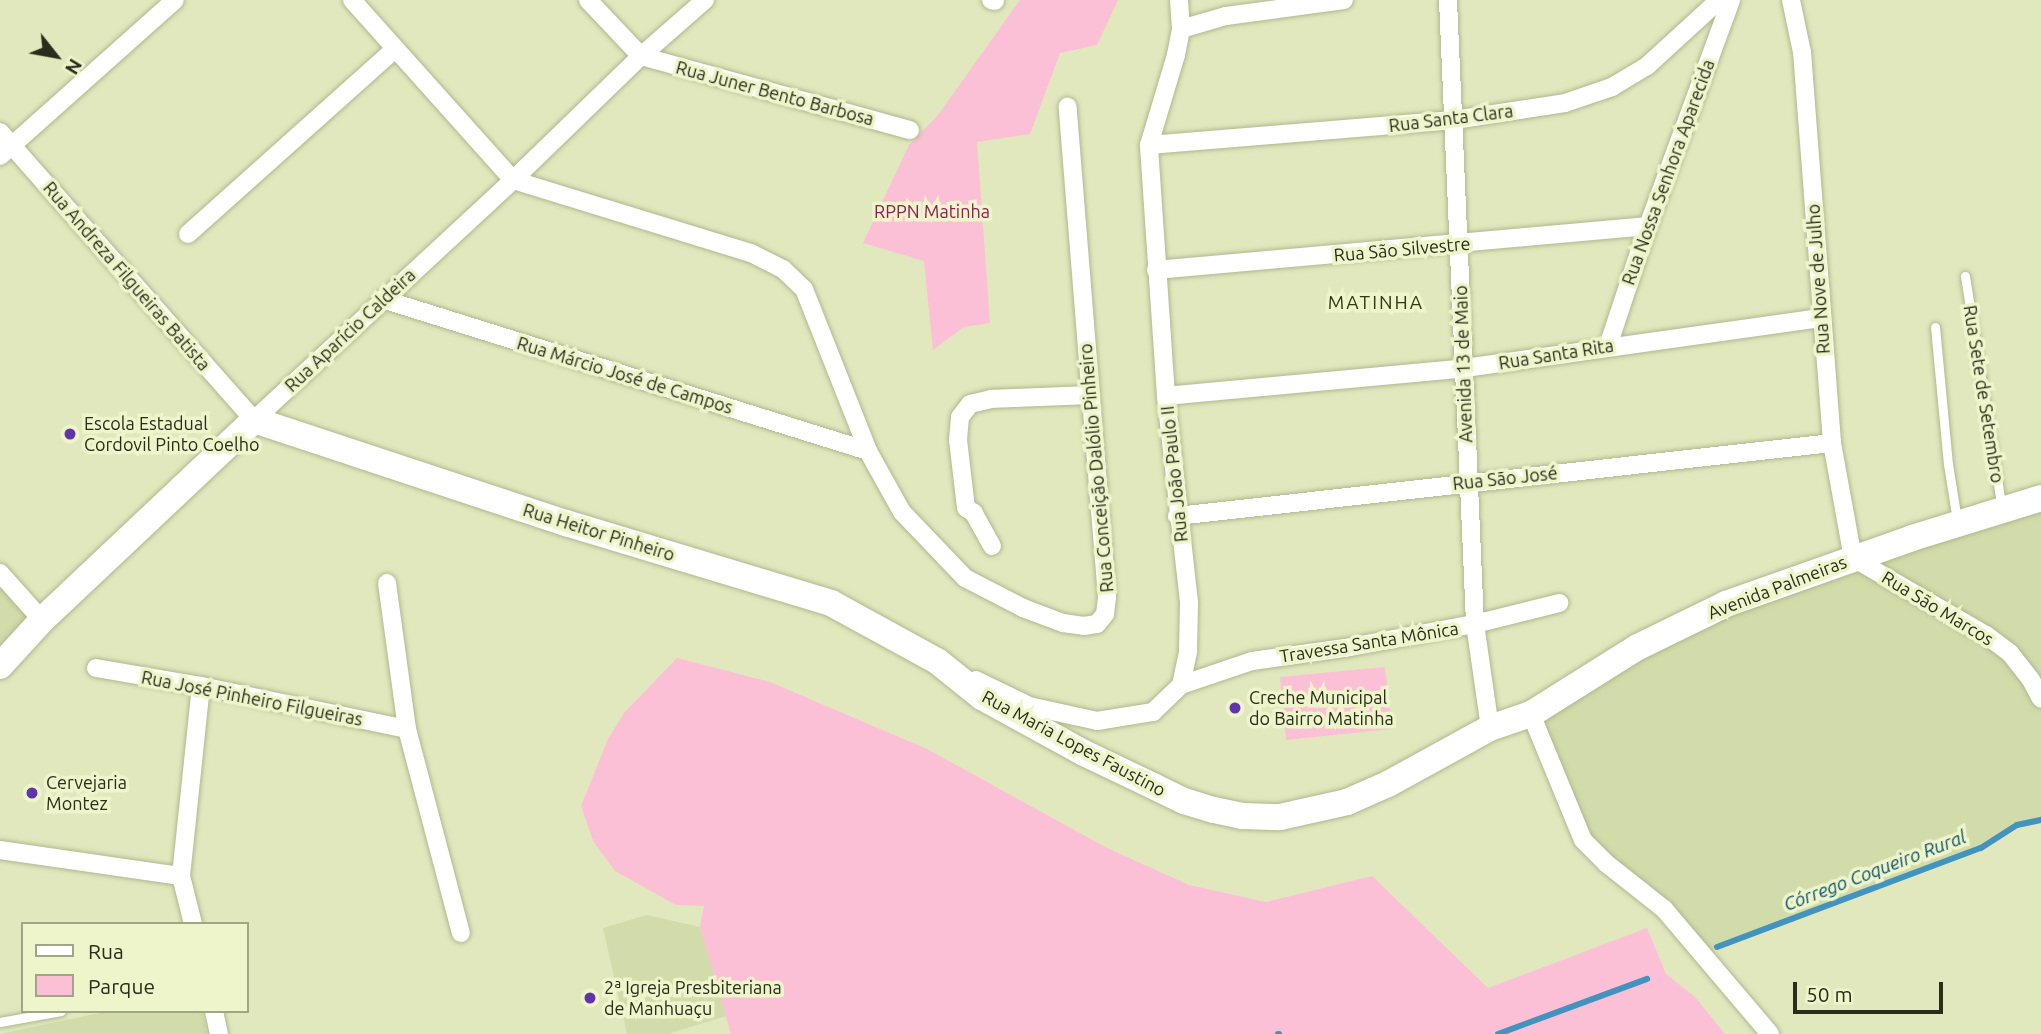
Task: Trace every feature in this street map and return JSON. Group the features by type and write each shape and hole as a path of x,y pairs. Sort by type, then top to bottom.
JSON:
{"street":[{"path":"4,144 176,0"},
{"path":"352,0 513,180"},
{"path":"587,0 640,56"},
{"name":"Rua Aparício Caldeira","path":"0,666 42,620 382,299 513,180 640,56 705,0"},
{"name":"Rua João Paulo II","path":"1179,0 1181,29 1149,145 1166,396 1177,516 1189,602 1188,651 1181,685"},
{"path":"1181,29 1226,16 1344,0"},
{"name":"Avenida 13 de Maio","path":"1448,0 1475,624 1490,728"},
{"name":"Rua Santa Clara","path":"1149,145 1454,120 1565,103 1612,87 1647,66 1719,0"},
{"name":"Rua Nossa Senhora Aparecida","path":"1608,346 1648,226 1731,0"},
{"name":"Rua Nove de Julho","path":"1791,0 1802,52 1820,318 1832,443 1853,558"},
{"path":"188,234 395,48"},
{"name":"Rua Juner Bento Barbosa","path":"640,56 910,130"},
{"name":"Rua Conceição Dalólio Pinheiro","path":"513,180 751,253 783,268 804,289 868,451 902,512 965,578 1023,608 1063,623 1084,626 1097,624 1105,614 1107,597 1068,107"},
{"name":"Rua Andreza Filgueiras Batista","path":"4,144 254,420"},
{"name":"Rua São Silvestre","path":"1156,270 1648,226"},
{"name":"Rua Márcio José de Campos","path":"382,299 868,451"},
{"name":"Rua Santa Rita","path":"1166,396 1465,368 1820,318"},
{"path":"992,547 974,513 966,508 958,440 960,417 970,404 991,399 1089,395"},
{"name":"Rua Heitor Pinheiro","path":"254,420 566,523 802,592 831,603 937,661"},
{"name":"Rua São José","path":"1177,516 1468,481 1832,443"},
{"name":"Avenida Palmeiras","path":"1531,714 1638,647 1726,604 1853,558 2041,498"},
{"name":"Rua São Marcos","path":"1853,558 1986,635 2010,653 2031,680 2041,699"},
{"path":"0,573 42,620"},
{"path":"387,583 407,729 461,933"},
{"name":"Travessa Santa Mônica","path":"1181,685 1252,660 1345,648 1475,624 1559,603"},
{"path":"937,661 1030,706 1097,721 1153,712 1181,685"},
{"name":"Rua Maria Lopes Faustino","path":"937,661 982,696 1084,753 1184,801 1242,816 1280,817 1347,802 1388,784 1490,728 1531,714"},
{"name":"Rua José Pinheiro Filgueiras","path":"96,668 201,686 407,729"},
{"path":"192,922 181,876 201,686"},
{"path":"1531,714 1583,840 1606,864 1664,909 1770,1034"},
{"path":"0,850 181,876"},
{"path":"214,1013 219,1034"}],"lane":[{"name":"Rua Sete de Setembro","path":"1965,275 2003,512"},
{"path":"1935,327 1948,464 1958,525"},
{"path":"0,1021 49,1013"}],"shaded area":[{"path":"2041,498 2041,820 2017,825 1981,848 1701,955 1583,840 1531,714 1638,647"},
{"path":"0,573 42,620 0,666"},
{"path":"647,915 700,927 726,1016 668,1034 627,1034 603,928"},
{"path":"100,1013 202,1013 207,1034 0,1034"}],"green space":[{"name":"RPPN Matinha","path":"1020,0 1118,0 1097,45 1060,53 1030,134 977,142 990,323 964,327 933,350 924,261 863,243 909,145 938,115"},
{"path":"677,658 770,682 927,749 1107,848 1189,885 1266,902 1372,876 1488,988 1647,928 1666,974 1695,997 1725,1034 731,1034 700,927 704,906 676,905 615,871 593,841 581,806 608,739 624,713"},
{"path":"1385,667 1392,729 1286,740 1280,677"}],"waterway":[{"name":"Córrego Coqueiro Rural","path":"1717,947 1981,848 2017,825 2041,820"},
{"name":"Córrego Coqueiro Rural","path":"1498,1034 1647,979"}],"place":[{"name":"Escola Estadual Cordovil Pinto Coelho","path":"70,434"},
{"name":"Creche Municipal do Bairro Matinha","path":"1235,708"},
{"name":"Cervejaria Montez","path":"32,793"},
{"name":"2ª Igreja Presbiteriana de Manhuaçu","path":"590,998"}],"district":[{"name":"MATINHA","path":"1376,303"}]}
